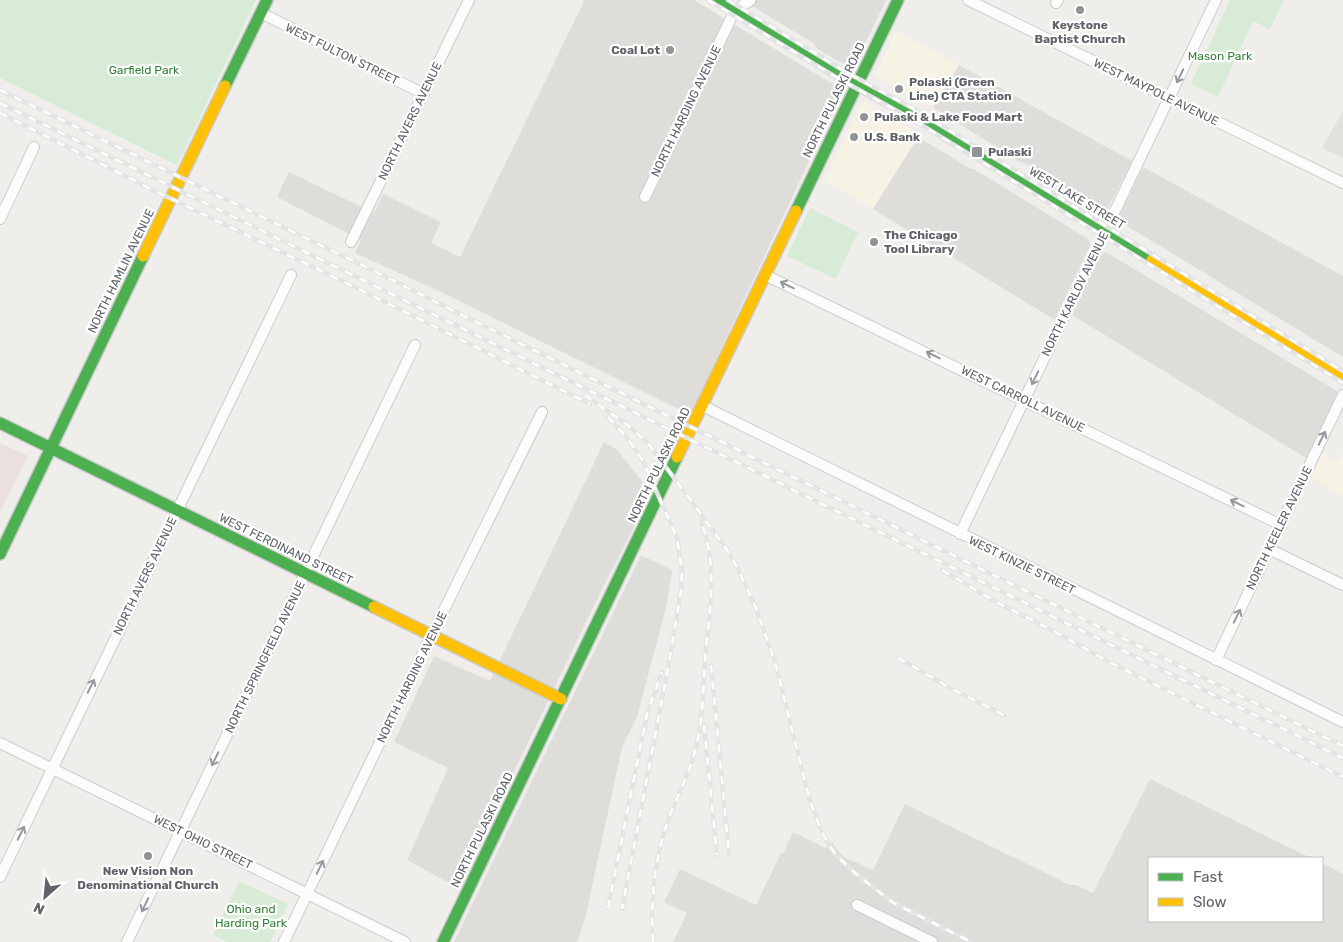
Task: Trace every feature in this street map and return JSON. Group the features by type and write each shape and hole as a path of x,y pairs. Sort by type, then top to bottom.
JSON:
{"main road":[{"name":"NORTH HAMLIN AVENUE","path":"0,554 267,0"},
{"name":"WEST LAKE STREET","path":"718,0 857,84 916,116 1343,376"},
{"name":"NORTH PULASKI ROAD","path":"443,942 898,0"},
{"name":"WEST LAKE STREET","path":"1105,232 1343,367"},
{"name":"WEST LAKE STREET","path":"1105,232 1343,387"},
{"name":"WEST FERDINAND STREET","path":"0,423 561,699"}],"street":[{"name":"NORTH AVERS AVENUE","path":"352,242 469,0"},
{"name":"WEST MAYPOLE AVENUE","path":"968,0 1343,183"},
{"name":"NORTH KARLOV AVENUE","path":"960,534 1216,0"},
{"path":"739,13 750,1"},
{"name":"NORTH HARDING AVENUE","path":"645,197 728,24 739,13"},
{"name":"WEST FULTON STREET","path":"261,14 424,94"},
{"path":"0,219 34,147"},
{"name":"NORTH AVERS AVENUE","path":"0,877 291,275"},
{"name":"WEST CARROLL AVENUE","path":"765,275 1281,525"},
{"name":"NORTH SPRINGFIELD AVENUE","path":"127,942 415,345"},
{"name":"NORTH KEELER AVENUE","path":"1216,660 1343,395"},
{"name":"WEST KINZIE STREET","path":"703,406 1343,722"},
{"name":"NORTH HARDING AVENUE","path":"284,942 431,636 542,412"},
{"path":"1269,549 1343,585"},
{"name":"WEST OHIO STREET","path":"0,743 405,942"},
{"path":"857,905 932,942"}],"shaded area":[{"path":"582,0 694,0 842,91 690,415 443,293 355,253 361,240 277,197 289,172 374,213 383,194 441,222 431,243 460,257 584,1"},
{"path":"743,0 886,0 855,65 852,66 836,60 816,48 813,43"},
{"path":"896,30 959,65 933,107 916,101 875,75"},
{"path":"959,65 1132,161 1107,210 1103,211 1018,161 933,107"},
{"path":"863,100 910,128 912,133 918,137 873,209 824,180"},
{"path":"1343,111 1343,158 1322,148"},
{"path":"918,137 1088,239 1091,244 1055,320 873,209"},
{"path":"1143,167 1343,276 1343,357 1119,221 1119,217"},
{"path":"1106,252 1337,391 1337,396 1306,458 1072,315 1101,255"},
{"path":"604,442 617,450 652,492 606,581 458,888 407,860 448,768 394,742 434,656 490,681"},
{"path":"0,443 28,456 0,512"},
{"path":"1343,452 1343,496 1312,477 1323,453 1337,462"},
{"path":"641,555 672,570 667,604 637,717 622,747 585,919 577,942 454,942"},
{"path":"1150,779 1309,857 1148,857 1148,922 1323,922 1323,864 1343,874 1343,942 673,942 687,913 664,902 680,869 756,905 793,832 825,848 832,843 844,857 873,870 905,804 1070,885 1076,885 1093,893"}],"green space":[{"name":"Garfield Park","path":"0,0 256,0 177,165 0,78"},
{"name":"Mason Park","path":"1230,0 1284,0 1270,29 1253,21 1218,97 1191,84"},
{"path":"810,208 858,232 836,279 787,256"},
{"name":"Ohio and Harding Park","path":"239,881 288,904 270,942 227,942 213,935"}],"railway":[{"path":"708,0 834,76 915,121 1343,383"},
{"path":"728,0 846,72 916,110 1343,371"},
{"path":"0,90 370,269 1343,746"},
{"path":"0,103 1343,758"},
{"path":"0,113 590,404"},
{"path":"585,395 626,424 648,443 726,548 738,569 756,608 775,662 809,797 820,828 836,855 855,873 892,902 971,942"},
{"path":"608,417 627,438 643,461 677,538 682,571 681,591 671,652 622,909"},
{"path":"653,942 652,910 657,861 670,815 693,759 701,717 711,590 710,556 701,521"},
{"path":"942,570 998,603 1111,663 1343,777"},
{"path":"898,658 954,690 1004,715"},
{"path":"711,665 729,854"},
{"path":"608,908 647,714 662,672"},
{"path":"704,725 717,855"}],"traffic: fast":[{"path":"225,86 267,0"},
{"path":"718,0 846,78 916,116 1152,260"},
{"path":"796,211 898,0"},
{"path":"0,554 143,256"},
{"path":"0,423 374,607"},
{"path":"443,942 677,457"}],"traffic: slow":[{"path":"143,256 225,86"},
{"path":"677,457 796,211"},
{"path":"1152,260 1343,377"},
{"path":"374,607 561,699"}],"place":[{"name":"Keystone Baptist Church","path":"1080,10"},
{"name":"Coal Lot","path":"670,50"},
{"name":"Polaski (Green Line) CTA Station","path":"899,89"},
{"name":"Pulaski & Lake Food Mart","path":"864,117"},
{"name":"U.S. Bank","path":"854,137"},
{"name":"Pulaski","path":"977,152"},
{"name":"The Chicago Tool Library","path":"874,242"},
{"name":"New Vision Non Denominational Church","path":"148,856"}]}
